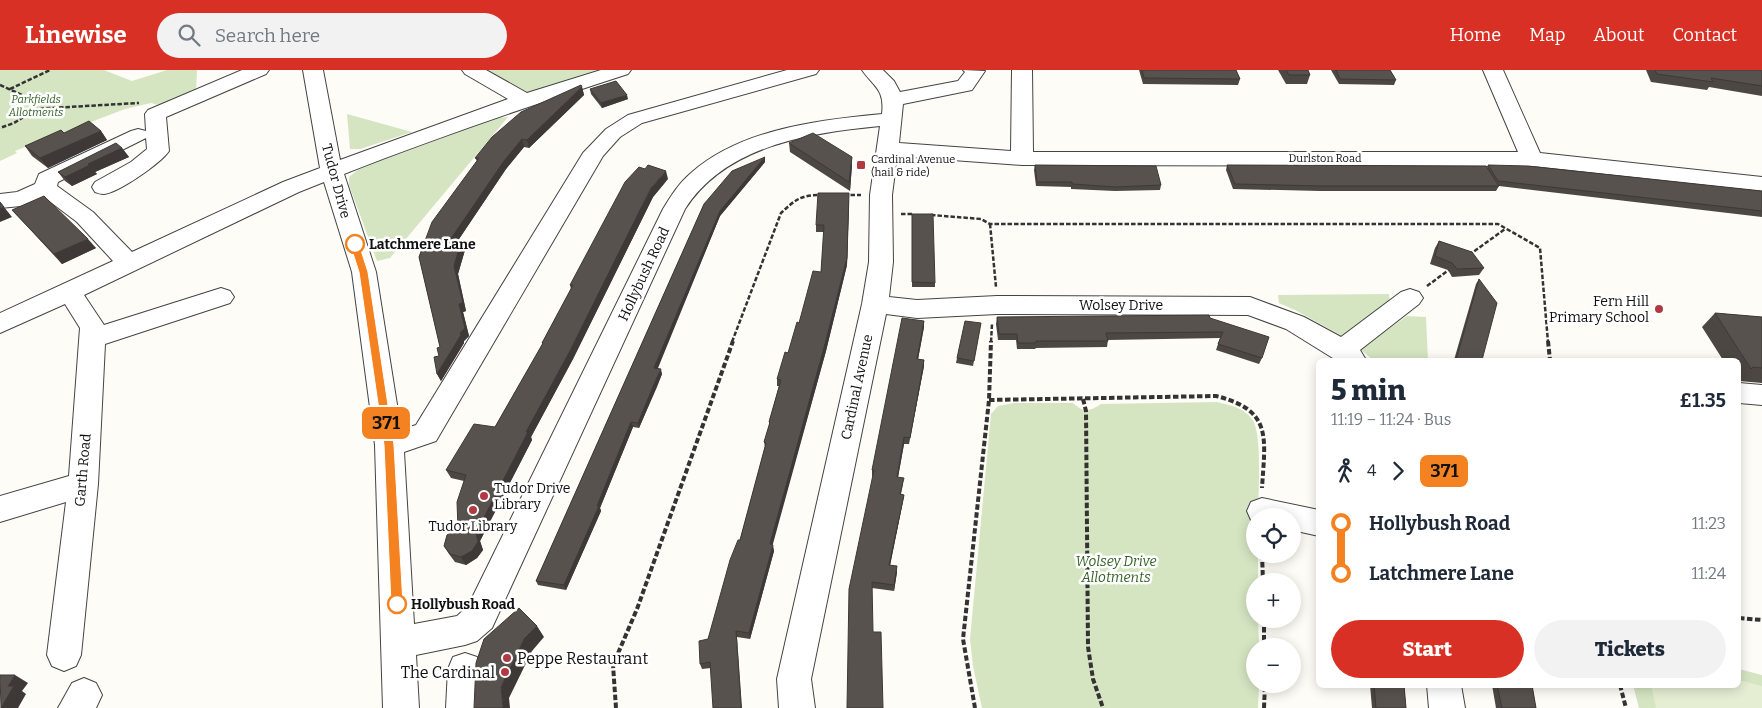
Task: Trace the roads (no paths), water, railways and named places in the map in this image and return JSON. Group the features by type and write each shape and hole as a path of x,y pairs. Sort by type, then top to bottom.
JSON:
{"street":[{"path":"103,187 139,167 158,151 156,114 259,70"},
{"name":"Tudor Drive","path":"313,70 332,173 364,272 389,445 401,708"},
{"path":"472,70 525,100"},
{"path":"0,324 265,199 418,138 525,100 621,70"},
{"path":"389,445 426,433 594,153 613,133 636,119 809,70"},
{"path":"872,70 886,82 892,93 892,109"},
{"name":"Hollybush Road","path":"399,643 465,630 480,617 674,208 698,178 729,156 770,141 810,130 853,122 965,86 975,72 974,70"},
{"path":"1022,70 1022,158"},
{"path":"1493,70 1532,159"},
{"name":"Cardinal Avenue","path":"797,708 794,679 875,304 881,262 881,204 892,109"},
{"path":"46,188 47,179 130,143"},
{"name":"Durlston Road","path":"887,149 1022,158 1532,159 1762,184"},
{"path":"46,188 85,217 128,262"},
{"path":"0,201 21,199 46,188"},
{"name":"Garth Road","path":"64,655 83,484 93,328 69,291"},
{"path":"92,339 221,297"},
{"path":"1347,355 1410,298"},
{"name":"Wolsey Drive","path":"875,304 917,309 995,305 1250,306 1295,323 1347,355"},
{"path":"1741,393 1762,395"},
{"path":"0,509 83,484"},
{"path":"1301,519 1316,522"},
{"path":"464,708 465,669"},
{"path":"1444,688 1447,708"}],"place":[{"name":"Cardinal Avenue (hail & ride)","path":"861,165"},
{"name":"Latchmere Lane","path":"355,244"},
{"name":"Fern Hill Primary School","path":"1659,309"},
{"name":"Tudor Drive Library","path":"484,496"},
{"name":"Tudor Library","path":"473,510"},
{"name":"Hollybush Road","path":"397,604"},
{"name":"Peppe Restaurant","path":"507,658"},
{"name":"The Cardinal","path":"505,672"}],"park label":[{"name":"Parkfields Allotments","path":"36,105"},
{"name":"Wolsey Drive Allotments","path":"1116,570"}]}
